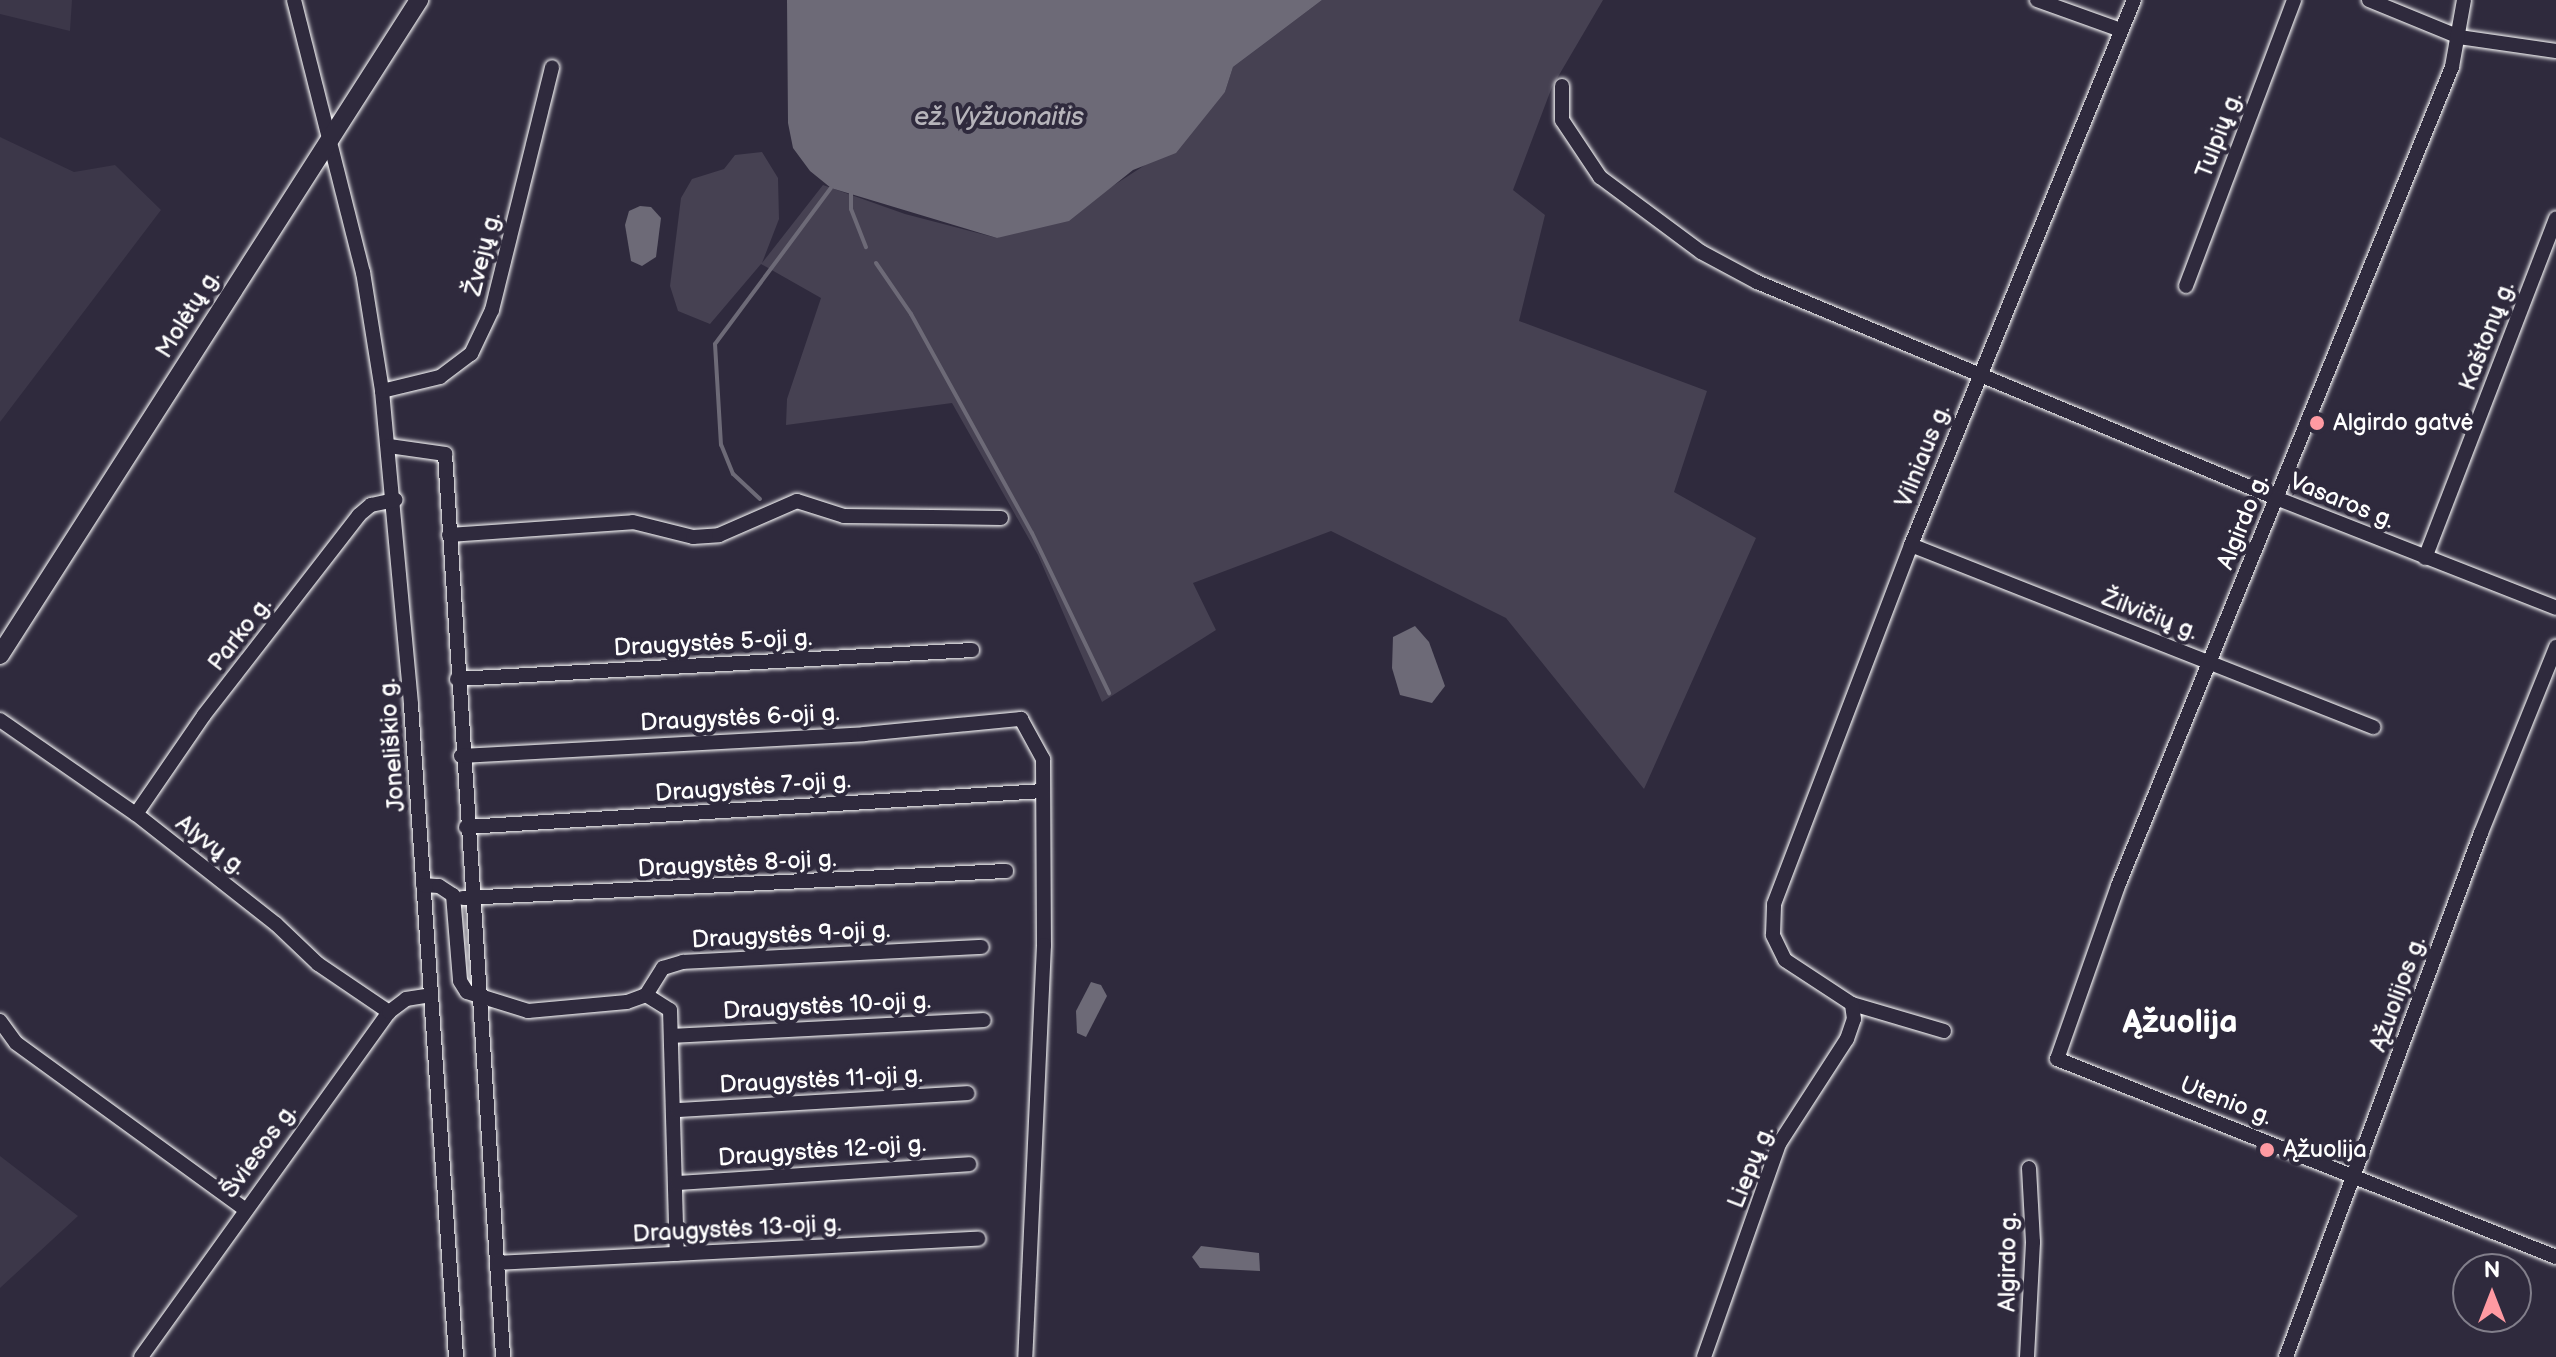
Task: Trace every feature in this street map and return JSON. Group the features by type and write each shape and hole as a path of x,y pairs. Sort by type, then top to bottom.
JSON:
{"street":[{"name":"Joneliškio g.","path":"294,0 363,272 389,446 456,1357"},
{"name":"Molėtų g.","path":"0,655 419,0"},
{"path":"2037,0 2121,30"},
{"name":"Vilniaus g.","path":"1852,1004 1785,960 1773,935 1779,887 1911,545 2134,0"},
{"name":"Tulpių g.","path":"2186,286 2294,0"},
{"path":"2369,0 2459,37 2556,51"},
{"name":"Algirdo g.","path":"2057,1059 2118,886 2452,67 2464,0"},
{"name":"Žvejų g.","path":"382,391 440,377 471,354 492,310 552,67"},
{"name":"Vasaros g.","path":"1562,86 1562,120 1586,161 1701,252 1757,282 2276,498 2556,608"},
{"name":"Kaštonų g.","path":"2425,558 2556,218"},
{"path":"389,446 445,454 461,756 503,1357"},
{"name":"Parko g.","path":"136,814 204,715 359,515 371,505 395,500"},
{"path":"449,535 633,522 693,537 719,535 797,501 844,516 1001,518"},
{"name":"Žilvičių g.","path":"1911,545 2373,727"},
{"name":"Ąžuolijos g.","path":"2286,1357 2481,833 2556,647"},
{"name":"Draugystės 5-oji g.","path":"457,679 972,650"},
{"name":"Draugystės 6-oji g.","path":"461,756 864,734 1021,719 1043,759 1043,791"},
{"name":"Alyvų g.","path":"0,720 136,814 276,924 318,964 389,1012"},
{"path":"1025,1357 1044,945 1043,791"},
{"name":"Draugystės 7-oji g.","path":"466,827 1043,791"},
{"name":"Draugystės 8-oji g.","path":"471,901 1006,871"},
{"path":"423,885 439,886 471,901"},
{"path":"453,895 460,981 478,998 528,1011 627,1002 646,995 670,1010 677,1110 677,1254"},
{"name":"Draugystės 9-oji g.","path":"646,995 663,968 683,962 982,947"},
{"name":"Šviesos g.","path":"141,1357 243,1208 389,1012 406,999 431,995"},
{"path":"1852,1004 1944,1031"},
{"name":"Liepų g.","path":"1704,1357 1779,1144 1847,1039 1854,1019 1852,1004"},
{"name":"Draugystės 10-oji g.","path":"672,1036 984,1020"},
{"path":"0,1021 16,1043 243,1208"},
{"name":"Utenio g.","path":"2057,1059 2556,1257"},
{"name":"Draugystės 11-oji g.","path":"677,1110 968,1093"},
{"name":"Draugystės 12-oji g.","path":"677,1183 969,1164"},
{"name":"Algirdo g.","path":"2027,1357 2033,1242 2029,1168"},
{"name":"Draugystės 13-oji g.","path":"497,1263 978,1239"}],"shaded area":[{"path":"0,0 72,0 70,31 0,14"},
{"path":"1322,0 1603,0 1552,87 1513,190 1545,215 1519,321 1707,391 1674,492 1756,538 1644,789 1506,618 1331,531 1193,583 1216,630 1102,702 1038,555 952,403 786,425 787,399 821,298 761,264 710,324 678,311 670,286 681,198 692,179 724,169 735,155 762,152 778,178 779,219 762,263 823,185 905,214 997,238 1105,191 1148,163 1225,92 1233,67"},
{"path":"0,137 74,172 115,165 161,210 0,422"},
{"path":"0,1156 78,1216 0,1288"}],"water":[{"name":"ež. Vyžuonaitis","path":"787,0 1322,0 1233,67 1225,92 1176,153 1133,170 1069,221 997,238 831,188 810,171 793,148 788,123"},
{"path":"640,206 651,207 661,218 656,257 642,266 631,261 625,225 629,211"},
{"path":"1415,626 1429,642 1445,686 1432,703 1400,695 1392,668 1393,637"},
{"path":"1091,982 1101,985 1107,996 1086,1037 1077,1033 1076,1011"},
{"path":"1201,1246 1259,1253 1260,1271 1200,1268 1192,1257"}],"waterway":[{"path":"760,499 733,474 721,445 715,344 831,188"},
{"path":"851,193 851,209 866,247"},
{"path":"876,263 911,314 1032,533 1109,693"}],"place":[{"name":"Algirdo gatvė","path":"2317,423"},
{"name":"Ąžuolija","path":"2267,1150"}],"district":[{"name":"Ąžuolija","path":"2180,1023"}]}
